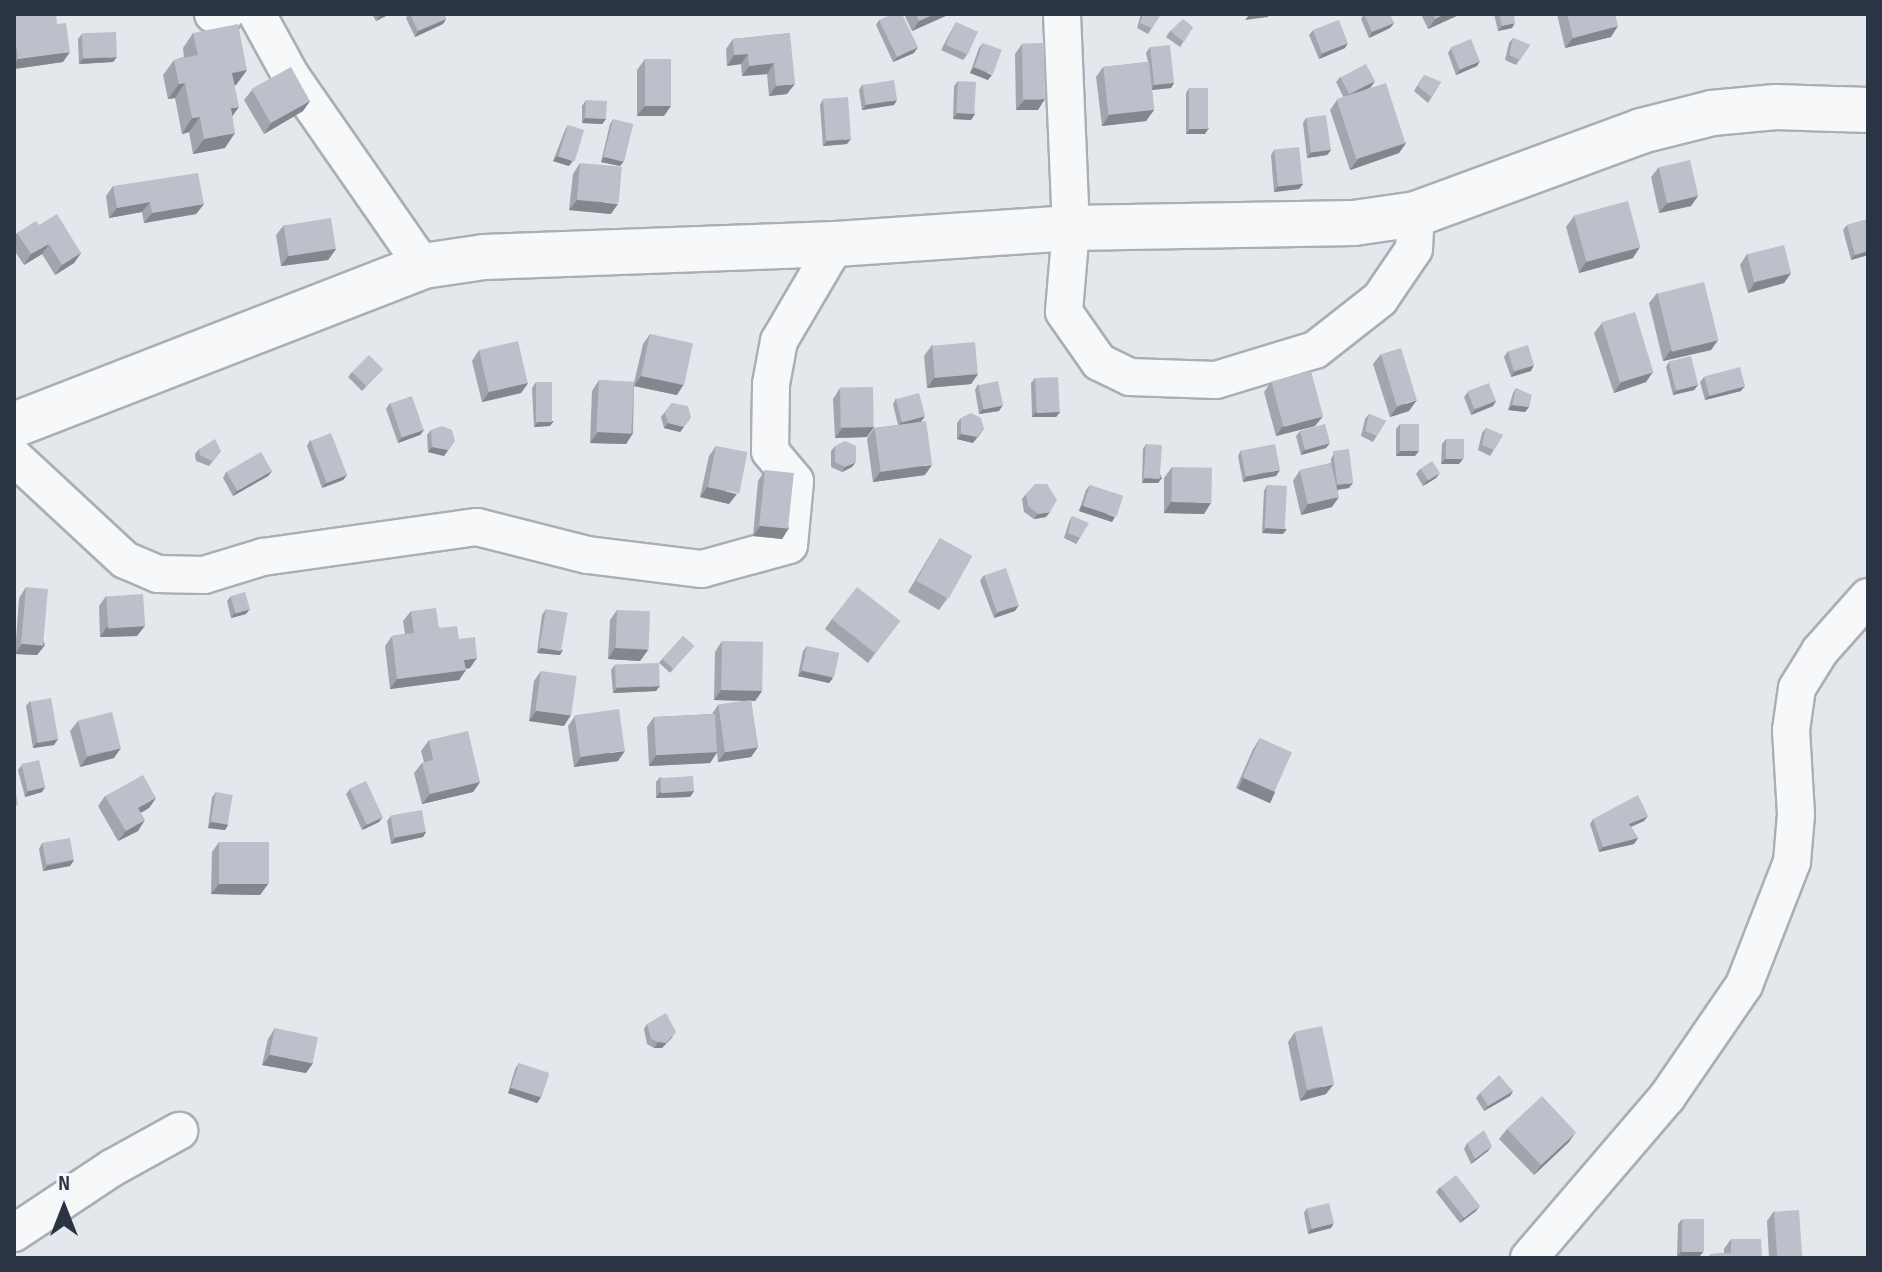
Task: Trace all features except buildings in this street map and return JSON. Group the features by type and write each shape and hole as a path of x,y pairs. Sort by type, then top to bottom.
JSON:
{"street":[{"path":"213,14 225,14"},
{"path":"257,14 291,76 423,266"},
{"path":"1062,14 1071,228 1064,312 1099,362 1130,377 1216,380 1315,350 1380,299 1414,249 1416,214"},
{"path":"14,425 423,266 484,257 836,244 1071,228 1288,227 1416,214 1641,131 1712,113 1776,107 1868,110"},
{"path":"14,457 125,560 158,574 204,575 263,557 477,527 588,555 702,569 789,545 795,481 770,451 771,384 779,341 836,244"},
{"path":"1529,1258 1667,1097 1744,985 1792,862 1796,814 1791,730 1797,688 1820,651 1868,597"},
{"path":"14,1233 112,1168 179,1131"}]}
